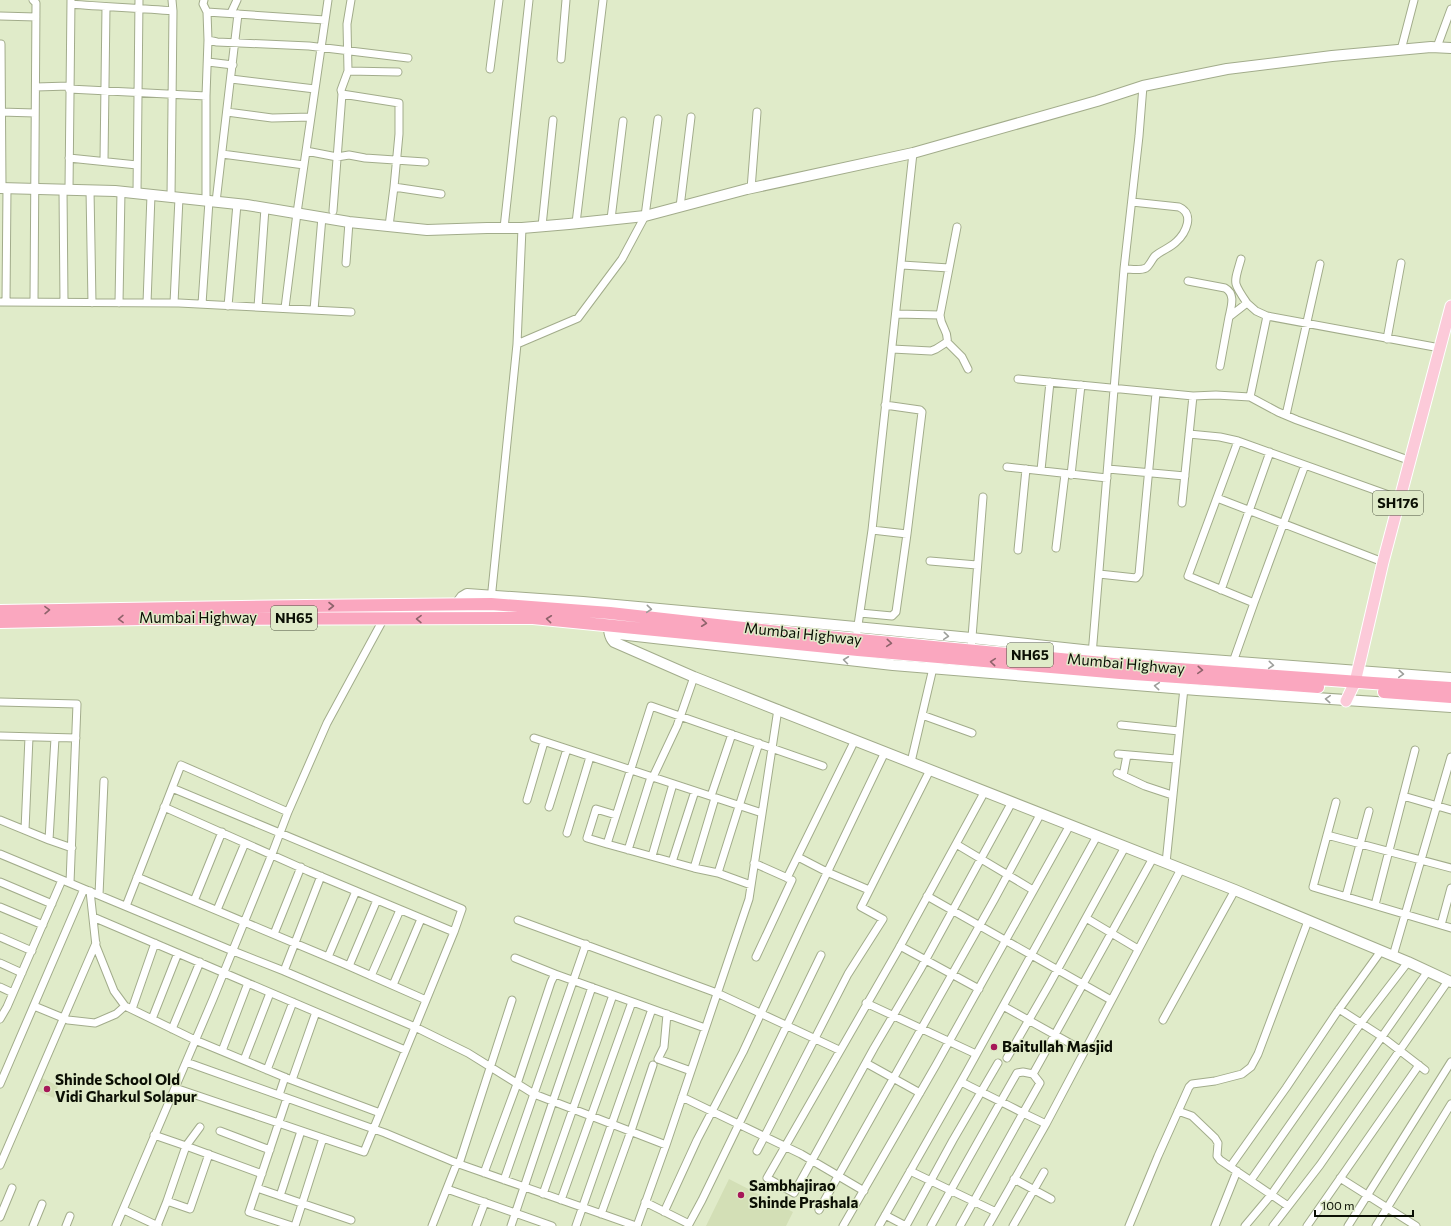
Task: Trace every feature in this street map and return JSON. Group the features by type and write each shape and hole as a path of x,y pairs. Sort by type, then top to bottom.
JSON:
{"highway":[{"name":"NH65","path":"0,611 456,605 491,600 610,619"},
{"name":"Mumbai Highway","path":"0,622 142,618 532,618 588,623 610,619 796,634 857,634 1092,656 1246,668 1355,681 1451,697"},
{"name":"Mumbai Highway","path":"610,619 632,627 933,662 1120,673 1355,681 1451,688"}],"main road":[{"name":"SH176","path":"1346,700 1355,681 1383,562 1451,306"}],"street":[{"path":"32,0 36,4 34,302"},
{"path":"137,193 139,0"},
{"path":"172,0 172,94 175,197 174,303"},
{"path":"202,304 210,201 206,96 208,40 207,12 203,4 204,0"},
{"path":"210,201 222,154 235,43 235,14 237,0"},
{"path":"285,308 297,213 328,0"},
{"path":"333,211 342,94 341,90 348,71 348,24 351,0"},
{"path":"490,69 498,0"},
{"path":"504,228 529,0"},
{"path":"561,59 566,0"},
{"path":"576,223 603,0"},
{"path":"1401,50 1414,0"},
{"path":"64,302 66,189 69,158 71,2 106,7 172,11"},
{"path":"104,161 106,7"},
{"path":"1437,47 1451,9"},
{"path":"207,12 325,20"},
{"path":"0,16 36,17"},
{"path":"208,40 321,48 408,58"},
{"path":"1,44 3,302 174,303 351,312"},
{"path":"3,188 121,191 237,204 349,222 427,230 522,228 576,223 645,216 751,189 913,153 1097,101 1143,86 1227,69 1332,56 1437,47 1451,48"},
{"path":"208,62 232,65"},
{"path":"348,71 398,72"},
{"path":"231,79 315,89"},
{"path":"1143,86 1124,269 1092,656 1233,662 1246,668"},
{"path":"36,87 206,96"},
{"path":"342,94 399,104 399,134 389,226"},
{"path":"1,112 35,113"},
{"path":"227,112 272,118 311,117"},
{"path":"751,189 757,112"},
{"path":"680,206 691,117"},
{"path":"517,344 578,318 622,259 645,216 658,119"},
{"path":"542,226 553,120"},
{"path":"611,219 622,121"},
{"path":"306,151 337,157 349,154 365,158 425,162"},
{"path":"857,634 872,530 913,153"},
{"path":"222,154 304,165"},
{"path":"69,158 137,164"},
{"path":"394,187 441,194"},
{"path":"90,190 92,303"},
{"path":"119,303 121,191"},
{"path":"147,303 151,195"},
{"path":"1124,269 1141,270 1146,268 1154,256 1177,242 1187,227 1188,214 1184,209 1179,207 1132,202"},
{"path":"228,306 237,204"},
{"path":"258,307 265,208"},
{"path":"314,310 322,217"},
{"path":"346,263 349,222"},
{"path":"491,600 517,344 522,228"},
{"path":"892,349 931,351 947,342 947,332 943,328 940,315 957,228"},
{"path":"1241,259 1235,280 1235,286 1247,303 1267,316 1440,348"},
{"path":"1387,339 1401,263"},
{"path":"1286,416 1308,324 1320,264"},
{"path":"902,265 948,268"},
{"path":"1188,281 1225,288 1232,294 1220,366"},
{"path":"1229,317 1247,303"},
{"path":"896,314 940,315"},
{"path":"1250,397 1267,316"},
{"path":"947,342 962,357 968,369"},
{"path":"1018,379 1193,396 1250,397 1286,416 1411,461"},
{"path":"1040,470 1050,382"},
{"path":"1056,548 1081,385"},
{"path":"1099,574 1136,578 1139,574 1156,393"},
{"path":"1182,503 1193,396"},
{"path":"860,613 892,616 896,612 922,412 920,410 885,405"},
{"path":"1189,434 1220,437 1238,441 1400,499"},
{"path":"1238,441 1188,576 1254,603"},
{"path":"1221,590 1270,452"},
{"path":"1233,662 1306,465"},
{"path":"1007,467 1107,478"},
{"path":"1018,550 1026,469"},
{"path":"1108,469 1185,476"},
{"path":"971,644 983,497"},
{"path":"1217,498 1383,562"},
{"path":"872,530 907,534"},
{"path":"930,561 977,565"},
{"path":"116,1226 224,973 279,833 326,723 384,618"},
{"path":"1273,1226 1320,1165 1399,1051 1450,981 1235,890 694,677 614,642 611,638 610,619 893,665 933,662 1184,688 1451,707"},
{"path":"911,762 933,662"},
{"path":"628,850 650,780 653,777 680,716 694,677"},
{"path":"1355,681 1451,678"},
{"path":"1166,863 1184,688"},
{"path":"0,702 78,704 70,883"},
{"path":"607,844 651,706 823,766"},
{"path":"186,1062 374,1129 458,1164 636,1226 666,1145 749,899 778,710"},
{"path":"922,715 972,733"},
{"path":"1121,725 1179,731"},
{"path":"694,868 732,734"},
{"path":"0,736 76,738"},
{"path":"25,830 29,737"},
{"path":"49,840 55,738"},
{"path":"534,738 762,813"},
{"path":"788,878 855,740"},
{"path":"528,800 544,742"},
{"path":"718,873 759,743"},
{"path":"549,806 567,749"},
{"path":"1374,905 1415,750"},
{"path":"664,1212 712,1111 743,1052 827,872 886,752"},
{"path":"1118,754 1176,759"},
{"path":"1127,755 1120,775 1145,786 1172,795"},
{"path":"567,832 590,757"},
{"path":"1393,956 1451,757"},
{"path":"126,906 181,765 288,812"},
{"path":"757,1151 848,974 883,919 861,907 930,770"},
{"path":"99,895 104,781"},
{"path":"652,856 672,784"},
{"path":"172,788 462,909 364,1152 175,1088"},
{"path":"672,862 695,791"},
{"path":"985,792 900,946 767,1178 794,1193 866,1062 926,960 1012,802"},
{"path":"1403,796 1451,810"},
{"path":"1336,802 1313,887 1451,928"},
{"path":"164,807 301,868 454,932"},
{"path":"616,815 596,809 587,838 694,868 718,873 751,885"},
{"path":"1346,896 1369,811"},
{"path":"819,1210 980,926 1041,813"},
{"path":"0,820 72,848"},
{"path":"843,1226 949,1042 1070,825"},
{"path":"194,901 222,832"},
{"path":"1327,835 1451,868"},
{"path":"879,1226 961,1082 1097,836"},
{"path":"217,910 245,843"},
{"path":"956,844 1033,890"},
{"path":"1007,1058 1125,847"},
{"path":"0,854 232,951 284,971 415,1027 468,1053 534,1094 666,1145"},
{"path":"798,857 827,872 869,890"},
{"path":"1034,1074 1153,858"},
{"path":"754,863 792,880 756,956"},
{"path":"274,934 301,868"},
{"path":"988,1226 1046,1124 1181,869"},
{"path":"284,971 321,876"},
{"path":"138,877 350,966 426,1000"},
{"path":"0,1017 13,993 62,880"},
{"path":"0,882 52,904"},
{"path":"1441,925 1451,888"},
{"path":"87,890 93,917 96,944 114,991 128,1007 195,1040 292,1080 380,1113"},
{"path":"0,1084 87,890"},
{"path":"1163,1020 1235,890"},
{"path":"328,957 356,891"},
{"path":"927,896 1111,1000"},
{"path":"350,966 377,900"},
{"path":"0,907 43,924"},
{"path":"371,976 400,910"},
{"path":"93,917 405,1050"},
{"path":"1086,918 1138,949"},
{"path":"392,985 421,919"},
{"path":"518,920 717,993 839,1050"},
{"path":"1129,1226 1189,1087 1192,1084 1215,1081 1242,1074 1251,1067 1258,1054 1308,921"},
{"path":"0,937 32,951"},
{"path":"34,1006 68,1020 95,1023 116,1014 128,1007 156,943"},
{"path":"0,1165 96,944"},
{"path":"504,1180 586,944"},
{"path":"900,946 978,989"},
{"path":"1230,1167 1339,1009 1382,951"},
{"path":"152,1019 178,953"},
{"path":"645,1202 689,1225 821,955"},
{"path":"515,958 705,1028"},
{"path":"172,1028 200,962"},
{"path":"1251,1180 1361,1023 1408,962"},
{"path":"0,963 22,972"},
{"path":"1245,1226 1271,1195 1428,971"},
{"path":"484,1173 555,974"},
{"path":"222,1051 248,983"},
{"path":"0,987 13,993"},
{"path":"512,1226 592,987"},
{"path":"244,1060 270,993"},
{"path":"543,1194 613,995"},
{"path":"432,1226 458,1164 512,1000"},
{"path":"268,1070 293,1002"},
{"path":"561,1200 632,1002"},
{"path":"866,1003 976,1054"},
{"path":"1002,1006 1084,1051"},
{"path":"576,1226 652,1009"},
{"path":"1339,1009 1381,1036 1426,1070"},
{"path":"292,1080 316,1012"},
{"path":"667,1014 664,1047 658,1059 691,1071"},
{"path":"866,1062 920,1093"},
{"path":"1348,1226 1451,1062"},
{"path":"885,1215 906,1226 930,1181 998,1063"},
{"path":"601,1214 653,1065"},
{"path":"1307,1226 1419,1065"},
{"path":"931,1226 1017,1073 1023,1072 1034,1074 1040,1083 960,1226"},
{"path":"279,1095 285,1077"},
{"path":"961,1082 1046,1124"},
{"path":"682,1097 785,1146 864,1191"},
{"path":"287,1098 249,1212 293,1226 302,1204 323,1138"},
{"path":"1376,1226 1451,1104"},
{"path":"1178,1111 1192,1116 1215,1138 1218,1143 1217,1156 1220,1160 1288,1206"},
{"path":"124,1210 148,1224 157,1226 186,1146 200,1127"},
{"path":"280,1196 301,1130"},
{"path":"220,1131 270,1150"},
{"path":"154,1135 262,1174"},
{"path":"167,1201 190,1209 209,1154"},
{"path":"910,1171 996,1212"},
{"path":"1215,1226 1237,1171"},
{"path":"1013,1226 1044,1172"},
{"path":"1340,1178 1416,1226"},
{"path":"1014,1179 1051,1199"},
{"path":"0,1217 12,1188"},
{"path":"257,1188 351,1220"},
{"path":"447,1188 552,1226"},
{"path":"476,1226 485,1202"},
{"path":"33,1226 42,1204"},
{"path":"66,1226 70,1216"}],"shaded area":[{"name":"Shinde School Old Vidi Gharkul Solapur","path":"42,1078 58,1086 54,1098 37,1091"},
{"name":"Sambhajirao Shinde Prashala","path":"729,1179 793,1212 786,1226 706,1226"}],"place":[{"name":"Baitullah Masjid","path":"994,1047"},
{"name":"Shinde School Old Vidi Gharkul Solapur","path":"47,1089"},
{"name":"Sambhajirao Shinde Prashala","path":"741,1195"}]}
